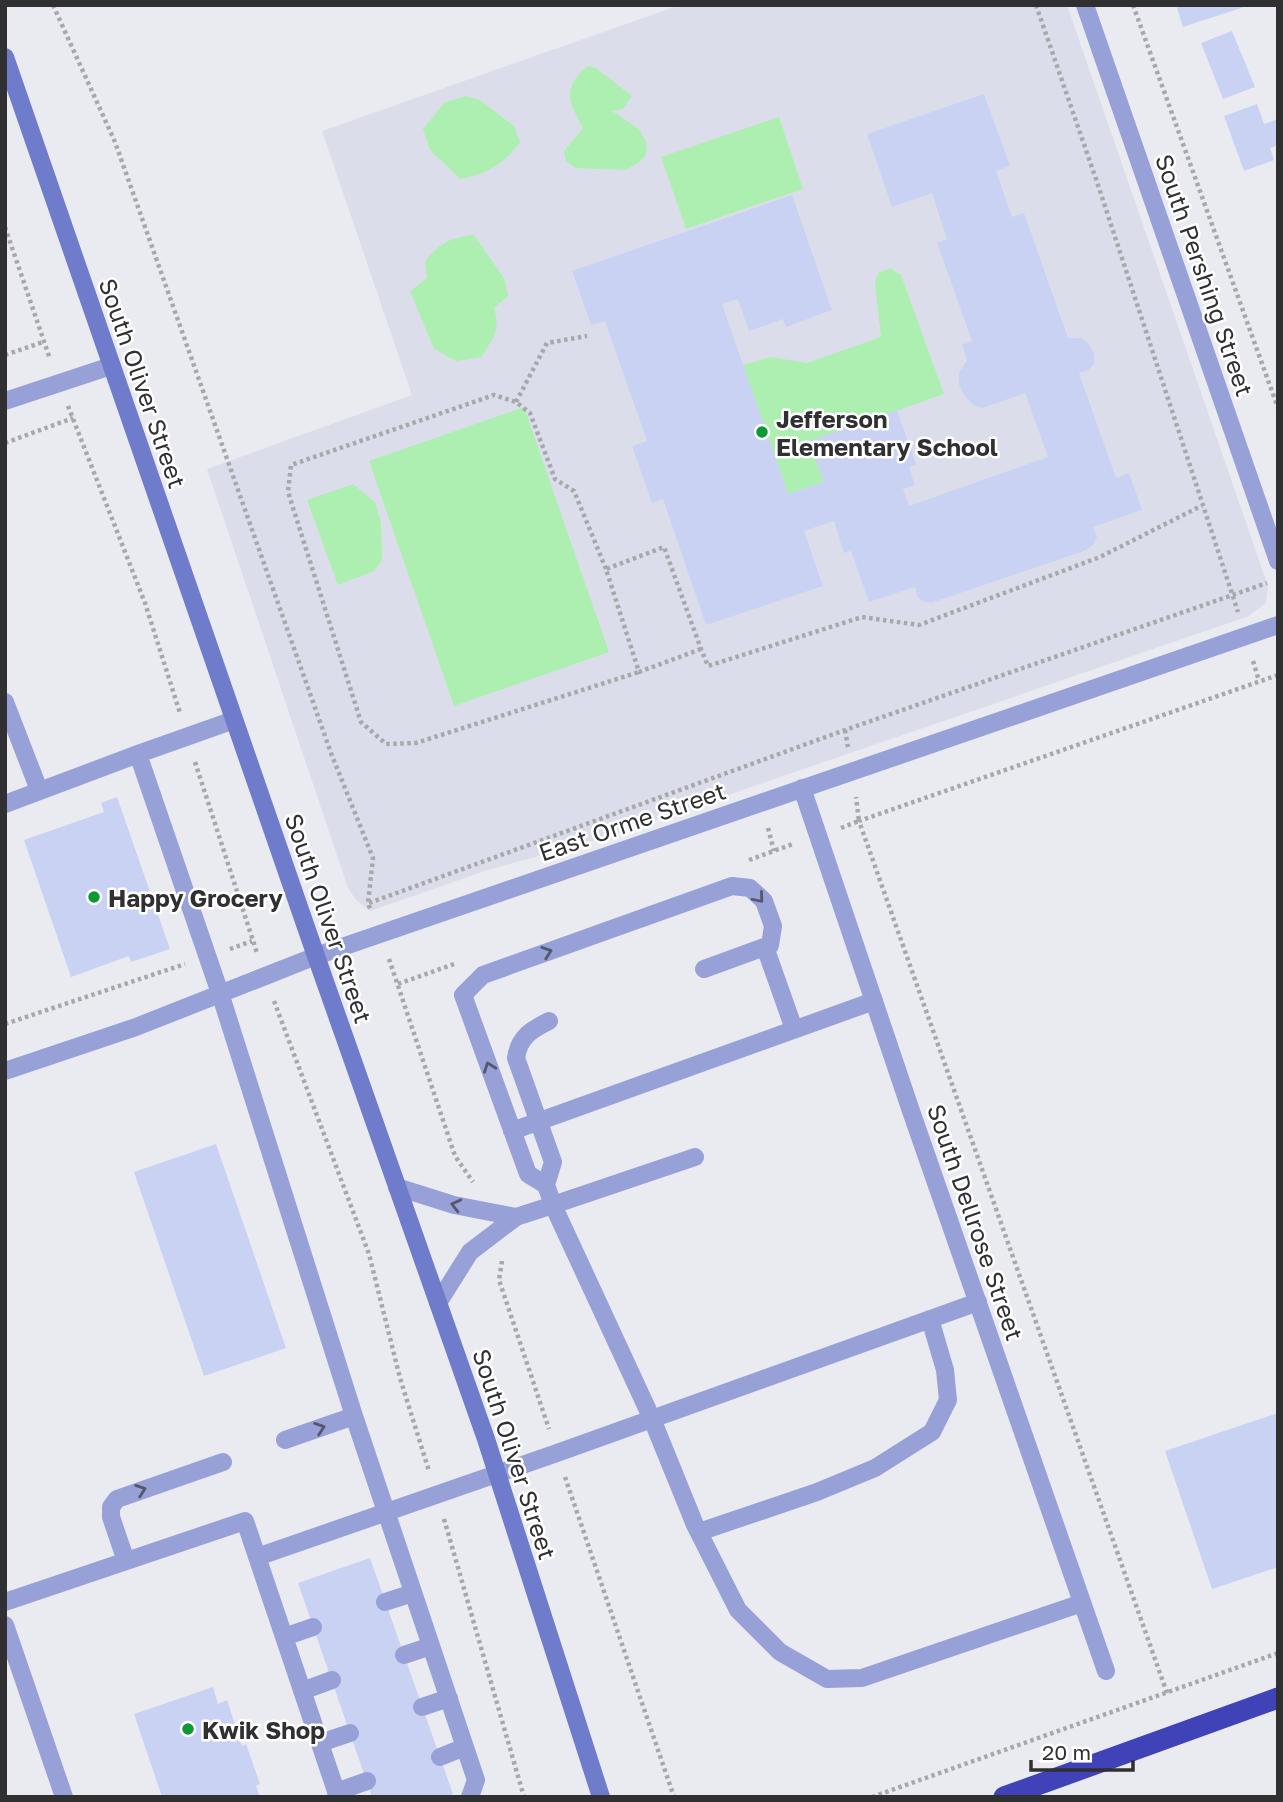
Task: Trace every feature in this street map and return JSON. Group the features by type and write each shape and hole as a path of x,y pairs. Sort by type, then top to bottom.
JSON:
{"highway":[{"path":"1004,1797 1278,1698"}],"main road":[{"name":"South Oliver Street","path":"5,58 497,1475 601,1797"}],"street":[{"name":"South Pershing Street","path":"1085,5 1278,561"},
{"path":"5,401 111,366"},
{"name":"East Orme Street","path":"5,1071 136,1027 316,956 1278,625"},
{"path":"5,702 39,790"},
{"path":"5,804 234,720"},
{"path":"138,754 220,993 355,1416 476,1780 470,1797"},
{"name":"South Dellrose Street","path":"802,788 1106,1671"},
{"path":"546,1185 527,1174 463,995 483,975 732,887 750,888 764,901 774,926 770,945 704,969"},
{"path":"765,947 794,1030"},
{"path":"512,1131 874,1001"},
{"path":"549,1021 531,1029 518,1045 516,1058 553,1162 546,1185 652,1419 699,1532 738,1610 780,1652 827,1679 862,1678 1082,1604"},
{"path":"438,1303 470,1252 516,1217 695,1157"},
{"path":"397,1187 454,1205 516,1217"},
{"path":"257,1557 497,1475 978,1302"},
{"path":"699,1532 817,1492 863,1473 932,1432 948,1400 946,1370 930,1319"},
{"path":"285,1440 355,1416"},
{"path":"126,1561 111,1517 111,1507 117,1499 223,1462"},
{"path":"5,1602 245,1521 337,1794 367,1781"},
{"path":"385,1602 413,1593"},
{"path":"5,1625 64,1797"},
{"path":"284,1637 313,1627"},
{"path":"404,1655 431,1646"},
{"path":"302,1691 332,1680"},
{"path":"422,1707 449,1698"},
{"path":"320,1743 350,1733"},
{"path":"440,1757 465,1748"}],"path":[{"path":"52,5 115,142 327,740 373,858 368,903 455,1156 484,1197 489,1212"},
{"path":"1036,5 1098,185 1259,681"},
{"path":"1133,5 1278,408"},
{"path":"5,227 43,342 145,603 252,941 369,1254 400,1378 437,1495 524,1797"},
{"path":"516,402 547,343 587,336"},
{"path":"5,355 43,342"},
{"path":"639,672 606,569 573,492 555,479 530,413 516,402 494,395 291,465 288,492 361,722 386,744 416,743 639,672 701,649"},
{"path":"5,443 72,418"},
{"path":"606,569 664,547 708,666 862,617 919,625 1100,556 1203,505"},
{"path":"368,903 845,730 1278,579"},
{"path":"1167,1693 859,821 1278,675"},
{"path":"5,1024 252,941"},
{"path":"496,1233 503,1254 499,1280 674,1797"},
{"path":"872,1797 1278,1654"}],"shaded area":[{"name":"Jefferson Elementary School","path":"680,5 1067,5 1268,586 1266,603 1249,616 603,838 488,870 370,911 356,900 348,888 207,469 412,395 322,131"}],"green space":[{"path":"587,66 596,68 632,96 623,109 612,111 639,129 647,143 646,155 625,170 575,168 566,161 564,151 583,128 571,103 571,88"},
{"path":"465,96 480,100 514,126 520,142 494,167 478,175 460,179 430,150 423,129 444,103"},
{"path":"779,117 803,189 686,229 661,157"},
{"path":"474,235 504,278 508,296 494,308 496,328 481,357 456,361 434,349 410,291 427,278 425,262 435,250 452,239"},
{"path":"890,268 901,275 944,394 810,441 824,482 788,494 743,365 771,357 807,363 881,337 875,283 878,273"},
{"path":"524,407 609,652 454,706 369,461"},
{"path":"353,484 375,502 381,523 382,560 374,571 338,585 307,500"}],"building":[{"path":"1176,5 1247,5 1247,6 1183,27"},
{"path":"1232,31 1255,87 1223,99 1201,43"},
{"name":"Jefferson Elementary School","path":"984,94 1010,166 996,171 1012,217 1024,213 1068,338 1081,338 1094,353 1094,364 1079,373 1116,478 1129,473 1142,510 1093,527 1097,537 1093,545 1084,551 931,603 922,601 917,596 915,587 869,602 851,551 844,553 834,521 804,531 823,586 706,625 663,499 652,503 632,446 647,441 605,321 591,325 572,271 792,195 832,310 786,327 783,319 749,331 738,299 722,304 788,494 824,482 809,441 897,410 916,464 909,467 915,485 903,489 909,506 1048,457 1025,393 983,408 973,405 964,395 959,385 959,373 967,360 962,345 972,341 937,243 947,239 932,193 892,207 867,134"},
{"path":"1257,104 1264,124 1278,119 1278,145 1270,148 1274,160 1244,171 1224,116"},
{"path":"117,797 170,949 131,962 129,956 71,977 24,840 104,812 101,803"},
{"path":"216,1144 286,1348 204,1376 134,1172"},
{"path":"1278,1413 1278,1567 1212,1589 1165,1451"},
{"name":"Kwik Shop","path":"370,1558 453,1794 445,1797 372,1797 298,1583"},
{"name":"Kwik Shop","path":"213,1687 218,1704 227,1700 242,1746 246,1744 260,1784 256,1786 260,1797 162,1797 134,1714"}],"place":[{"name":"Jefferson Elementary School","path":"762,432"},
{"name":"Happy Grocery","path":"94,897"},
{"name":"Kwik Shop","path":"188,1729"}]}
